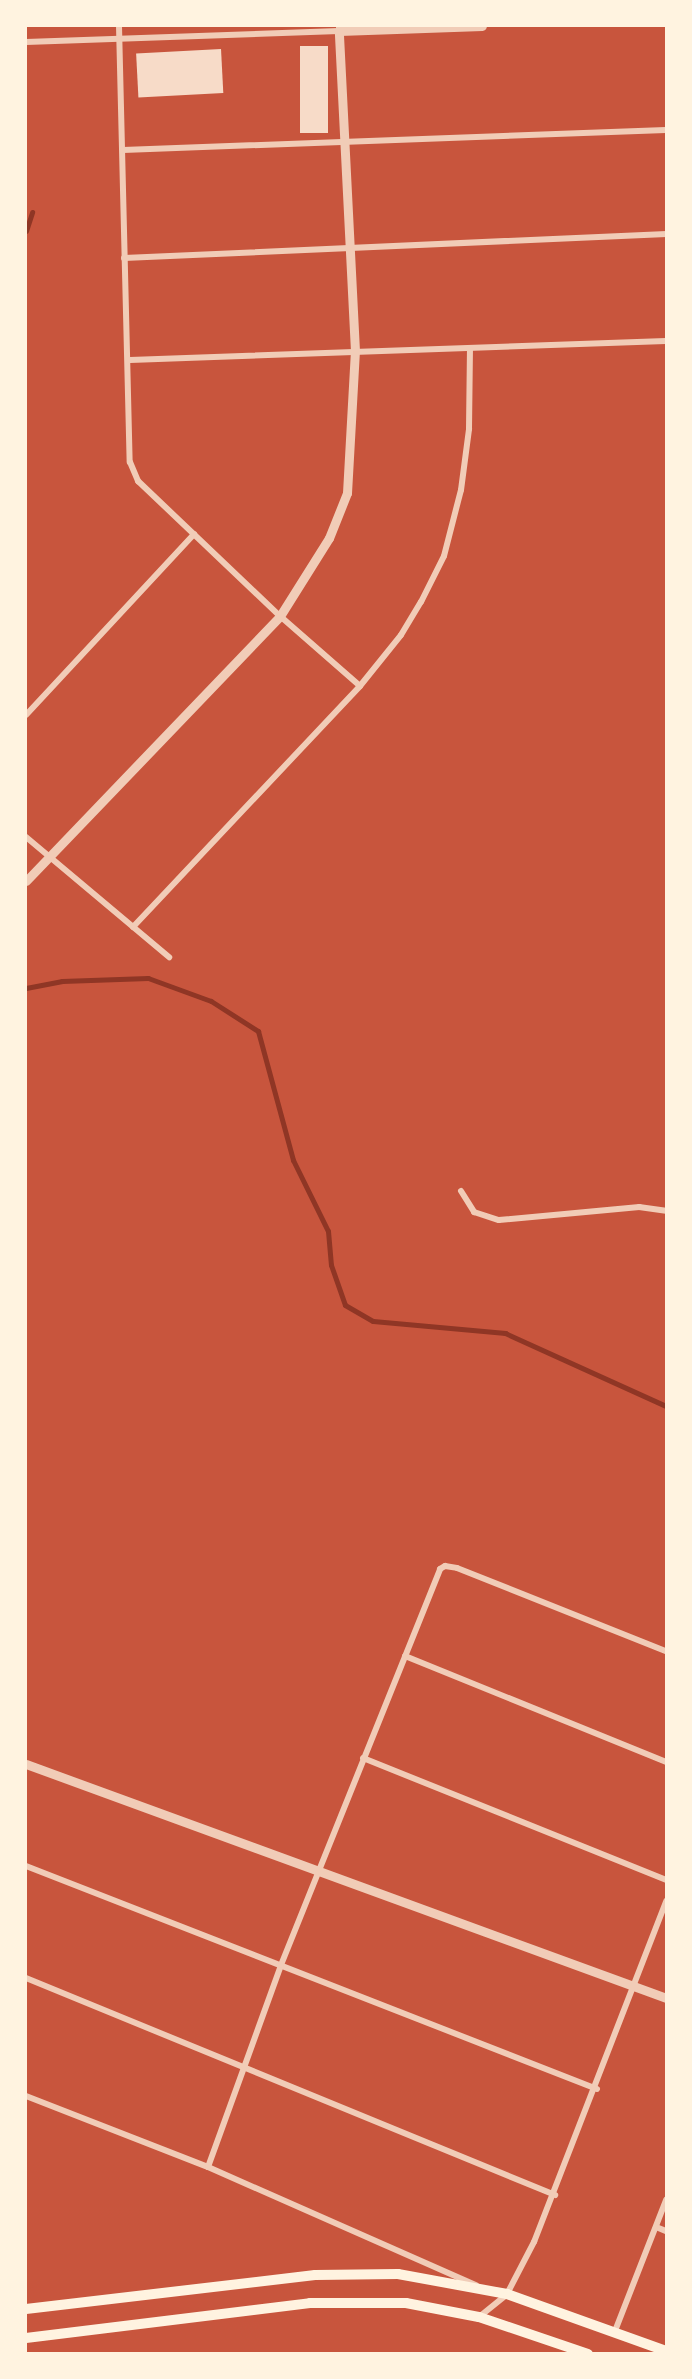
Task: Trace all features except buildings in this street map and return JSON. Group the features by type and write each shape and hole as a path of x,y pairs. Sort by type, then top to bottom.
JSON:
{"main road":[{"path":"26,2309 315,2275 398,2274 507,2294 666,2351"},
{"path":"26,2338 310,2303 406,2303 479,2317 588,2354"}],"street":[{"path":"119,26 124,258 130,360 130,462 138,481 280,616 360,686"},
{"path":"230,26 231,35"},
{"path":"26,42 231,35 339,28 482,26"},
{"path":"26,881 280,616 329,538 348,493 355,351 339,28"},
{"path":"123,150 346,139 666,130"},
{"path":"124,258 350,245 666,234"},
{"path":"130,360 355,351 639,344 666,341"},
{"path":"133,927 360,686 401,635 444,556 461,490 469,429 470,348"},
{"path":"26,715 194,534"},
{"path":"26,837 169,957"},
{"path":"460,1191 474,1212 499,1220 639,1207 666,1212"},
{"path":"208,2167 281,1965 436,1575 445,1566 666,1651"},
{"path":"405,1656 666,1762"},
{"path":"363,1758 666,1881"},
{"path":"26,1764 321,1869 666,1998"},
{"path":"26,1866 597,2089"},
{"path":"479,2317 507,2294 555,2195 636,1986 666,1901"},
{"path":"26,1978 555,2195"},
{"path":"26,2096 208,2167 483,2288"},
{"path":"615,2331 666,2200"},
{"path":"656,2227 666,2231"}],"waterway":[{"path":"26,231 32,212"},
{"path":"26,988 62,981 148,978 211,1001 258,1031 293,1160 328,1231 331,1265 345,1305 373,1321 505,1333 666,1406"}]}
